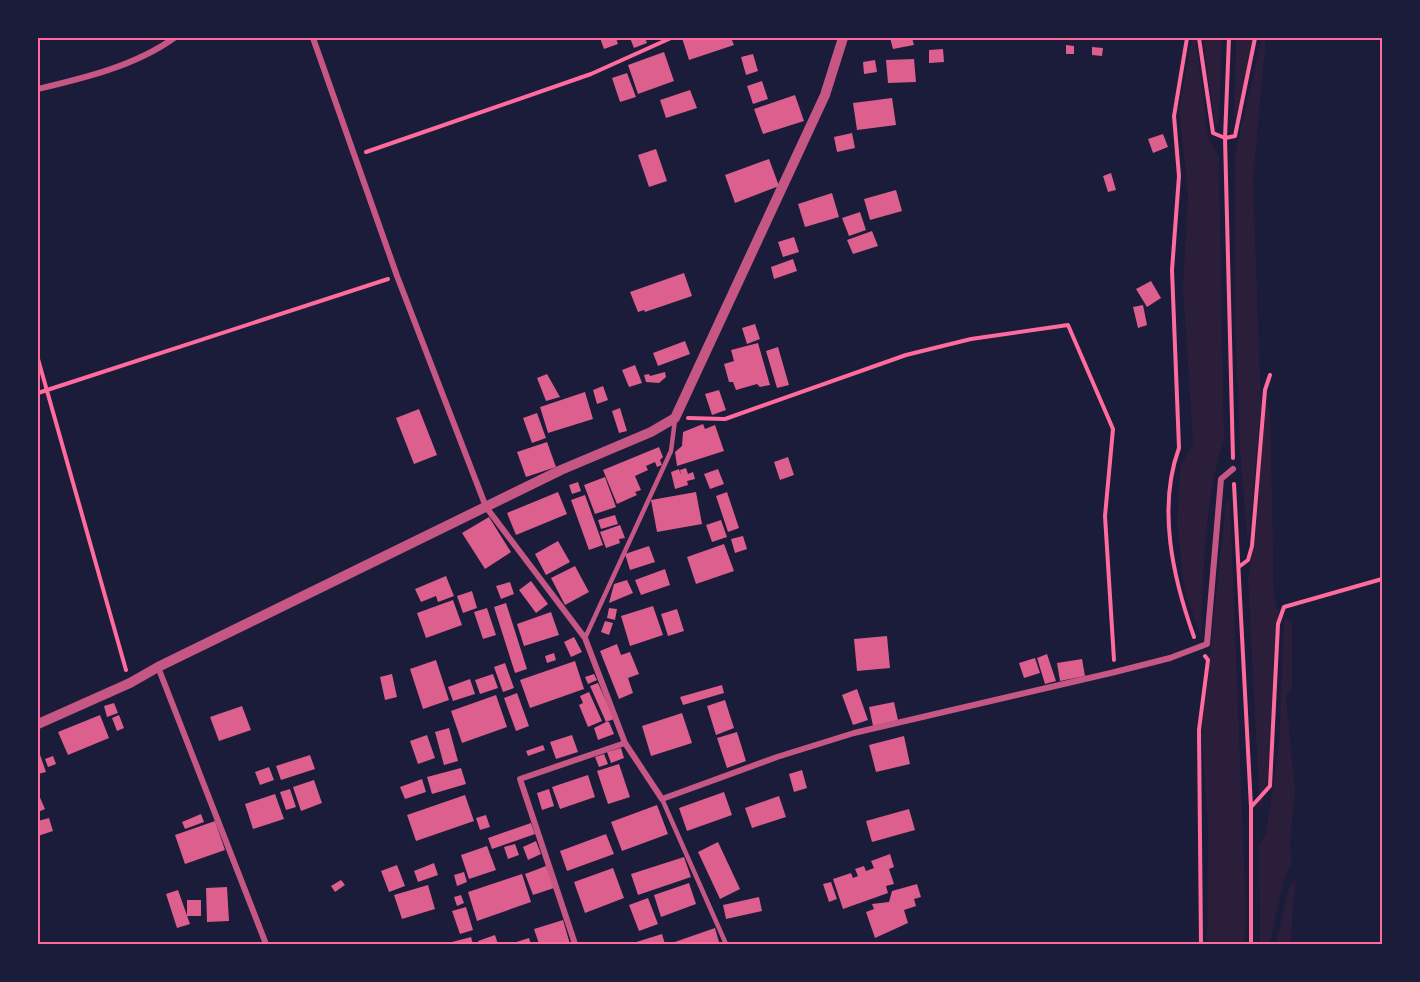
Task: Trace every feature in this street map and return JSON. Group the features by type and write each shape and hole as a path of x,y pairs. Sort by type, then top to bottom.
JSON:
{"street":[{"path":"38,89 122,65 156,51 174,38"},
{"path":"313,38 357,155 397,276 486,507 585,638 625,743 662,799 854,733 1115,672 1207,644 1221,479 1233,469"},
{"path":"38,724 130,683 158,667 561,470 651,432 675,418 825,95 843,38"},
{"path":"158,667 266,945"},
{"path":"575,945 520,779 625,743"}],"lane":[{"path":"585,638 670,451 675,418"},
{"path":"662,799 726,945"}],"path":[{"path":"357,155 591,74 671,38"},
{"path":"1187,38 1174,116 1179,176 1172,270 1179,448 1174,462 1168,506 1177,588 1198,648 1208,660 1199,730 1201,945"},
{"path":"1199,38 1213,133 1225,138 1235,136 1255,38"},
{"path":"1230,38 1225,138 1233,469 1251,807 1251,945"},
{"path":"38,393 397,276"},
{"path":"675,418 726,419 906,355 971,339 1068,325 1113,429 1105,516 1115,672"},
{"path":"38,359 130,683"},
{"path":"1240,567 1248,560 1252,546 1265,390 1270,375"},
{"path":"1251,807 1270,786 1278,624 1284,607 1383,579"}],"shaded area":[{"path":"1192,38 1196,38 1208,137 1219,158 1224,439 1212,487 1209,511 1201,635 1185,594 1177,525 1180,467 1193,443 1183,288 1188,194 1179,109"},
{"path":"1203,38 1222,38 1219,125 1215,126"},
{"path":"1236,38 1258,38 1234,122"},
{"path":"1262,38 1266,38 1253,180 1261,406 1248,546 1240,452 1235,323 1235,154"},
{"path":"1266,403 1270,411 1274,596 1279,615 1267,787 1260,812 1248,580 1255,540"},
{"path":"1226,500 1230,502 1246,913 1244,944 1207,944 1208,834 1202,734"},
{"path":"1284,617 1292,622 1292,686 1286,696 1295,791 1290,843 1292,861 1285,877 1269,944 1260,944 1259,844 1266,834 1279,744"},
{"path":"1296,877 1290,944 1276,944 1289,887"}],"building":[{"path":"600,38 616,38 618,44 604,49"},
{"path":"630,38 645,38 647,43 634,48"},
{"path":"682,38 731,38 734,45 689,60"},
{"path":"890,38 912,38 914,45 893,49"},
{"path":"1066,45 1074,46 1074,54 1066,54"},
{"path":"1092,47 1103,48 1102,56 1092,55"},
{"path":"943,49 944,62 929,63 929,50"},
{"path":"664,52 674,81 638,94 628,65"},
{"path":"753,54 758,71 746,75 741,57"},
{"path":"914,59 916,82 888,83 886,60"},
{"path":"875,60 877,72 864,74 863,62"},
{"path":"627,73 636,97 620,102 612,78"},
{"path":"762,81 768,99 753,104 747,86"},
{"path":"690,90 697,108 666,118 660,100"},
{"path":"795,95 804,121 763,134 754,109"},
{"path":"892,98 896,125 857,130 853,103"},
{"path":"852,133 855,148 837,152 834,137"},
{"path":"1163,134 1168,147 1153,153 1148,139"},
{"path":"656,149 667,181 649,187 638,155"},
{"path":"769,159 779,186 735,203 725,175"},
{"path":"1111,173 1116,190 1108,192 1103,176"},
{"path":"896,190 902,211 870,220 864,199"},
{"path":"832,193 839,217 805,227 798,204"},
{"path":"860,212 866,230 849,236 842,218"},
{"path":"872,231 878,246 853,254 847,240"},
{"path":"794,237 799,252 783,257 778,242"},
{"path":"793,259 797,271 774,279 771,267"},
{"path":"684,273 692,296 645,312 644,310 638,312 630,292"},
{"path":"1151,281 1161,298 1147,307 1136,289"},
{"path":"1143,305 1147,325 1138,328 1133,307"},
{"path":"755,324 760,339 747,344 742,328"},
{"path":"685,341 690,354 658,366 653,353"},
{"path":"758,343 770,385 760,387 757,384 736,390 733,382 729,382 724,364 734,361 731,350"},
{"path":"778,347 789,385 777,388 766,351"},
{"path":"635,365 642,383 629,387 622,370"},
{"path":"665,372 666,377 659,383 646,382 644,375 649,374 650,376"},
{"path":"547,374 560,397 546,401 537,378"},
{"path":"603,386 608,400 597,404 593,390"},
{"path":"719,390 726,410 712,415 705,394"},
{"path":"585,392 593,419 548,433 540,407"},
{"path":"620,408 627,431 619,433 612,411"},
{"path":"419,409 437,455 414,464 396,418"},
{"path":"537,413 546,438 532,443 523,418"},
{"path":"703,424 705,429 715,425 724,451 677,466 675,452 682,446 683,432"},
{"path":"547,442 556,467 526,477 517,452"},
{"path":"659,447 663,457 660,460 662,465 657,467 655,462 646,466 648,470 635,476 641,490 635,492 637,495 617,504 603,470"},
{"path":"788,457 794,475 780,480 774,462"},
{"path":"686,468 688,474 693,472 695,479 687,481 688,485 675,489 671,472 679,469 681,475 680,470"},
{"path":"718,469 724,484 710,489 704,474"},
{"path":"605,477 616,507 595,514 584,485"},
{"path":"578,482 581,491 572,494 569,485"},
{"path":"558,492 567,514 516,535 507,513"},
{"path":"696,492 702,524 657,532 651,500"},
{"path":"727,492 739,528 728,532 716,496"},
{"path":"585,495 603,545 589,550 571,500"},
{"path":"615,515 618,524 601,529 598,520"},
{"path":"489,517 511,552 485,569 462,533"},
{"path":"721,520 727,537 712,542 706,525"},
{"path":"620,525 625,538 619,539 620,543 606,548 600,532"},
{"path":"743,536 747,549 735,553 731,539"},
{"path":"558,541 570,562 546,575 535,554"},
{"path":"724,544 734,571 696,584 687,557"},
{"path":"649,546 655,562 630,570 625,554"},
{"path":"575,566 589,592 565,605 551,578"},
{"path":"665,569 670,585 641,595 635,580"},
{"path":"446,576 454,596 438,602 436,596 421,602 415,589"},
{"path":"627,580 633,593 609,603 614,584"},
{"path":"531,581 548,604 536,613 519,590"},
{"path":"510,582 514,594 501,599 496,586"},
{"path":"472,591 477,608 463,613 457,596"},
{"path":"453,600 462,625 426,638 417,613"},
{"path":"506,603 527,669 515,673 494,607"},
{"path":"653,606 663,635 630,646 621,616"},
{"path":"487,608 496,635 483,639 474,612"},
{"path":"609,608 617,609 615,620 607,618"},
{"path":"677,609 684,631 668,636 661,614"},
{"path":"551,612 559,635 524,646 517,624"},
{"path":"605,621 613,623 609,635 601,632"},
{"path":"887,636 890,668 857,671 854,639"},
{"path":"574,637 582,652 571,657 564,642"},
{"path":"617,644 621,655 630,652 639,674 628,678 633,693 619,699 600,651"},
{"path":"554,653 556,660 547,663 545,656"},
{"path":"1047,654 1056,681 1045,684 1037,658"},
{"path":"1035,658 1040,673 1024,678 1019,663"},
{"path":"1082,659 1085,676 1060,681 1057,663"},
{"path":"436,660 449,700 423,709 410,669"},
{"path":"575,661 584,689 530,708 520,680"},
{"path":"505,663 514,688 503,692 494,667"},
{"path":"392,674 397,697 385,700 380,677"},
{"path":"493,674 498,688 480,694 475,680"},
{"path":"594,674 597,680 588,684 585,677"},
{"path":"470,679 475,694 453,701 448,687"},
{"path":"598,683 614,719 606,722 590,686"},
{"path":"722,685 724,693 683,705 680,697"},
{"path":"857,689 868,720 853,725 842,695"},
{"path":"589,692 602,721 588,727 579,705 583,703 580,696"},
{"path":"517,693 529,726 516,731 504,698"},
{"path":"496,695 507,727 462,743 451,711"},
{"path":"725,700 734,728 716,735 707,706"},
{"path":"894,702 898,720 873,726 869,707"},
{"path":"114,703 118,713 107,717 104,706"},
{"path":"242,706 251,730 219,741 210,717"},
{"path":"682,713 692,743 651,756 642,726"},
{"path":"100,715 109,738 68,755 58,732"},
{"path":"119,715 124,728 117,731 112,718"},
{"path":"609,722 614,734 598,740 594,728"},
{"path":"449,728 458,761 444,765 435,732"},
{"path":"737,732 746,761 727,768 717,738"},
{"path":"427,735 435,758 418,764 410,741"},
{"path":"572,735 578,752 556,759 550,742"},
{"path":"904,736 910,764 876,772 869,745"},
{"path":"543,745 545,750 528,756 526,751"},
{"path":"621,748 624,758 611,763 607,752"},
{"path":"38,749 46,772 38,774"},
{"path":"604,754 608,764 599,767 595,757"},
{"path":"310,755 315,769 281,780 276,766"},
{"path":"53,756 56,764 48,767 45,759"},
{"path":"619,764 630,797 608,804 597,771"},
{"path":"269,767 274,780 260,785 255,772"},
{"path":"461,768 466,784 432,794 427,777"},
{"path":"802,770 807,788 794,792 789,774"},
{"path":"588,775 595,797 560,809 552,787"},
{"path":"422,779 426,792 405,799 400,787"},
{"path":"314,780 322,803 301,811 293,787"},
{"path":"290,789 296,807 286,810 280,792"},
{"path":"549,789 554,806 542,810 537,793"},
{"path":"724,792 732,815 687,831 679,808"},
{"path":"38,793 45,809 38,812"},
{"path":"275,794 284,819 253,829 245,804"},
{"path":"465,795 474,821 416,841 407,815"},
{"path":"779,796 786,817 752,828 745,808"},
{"path":"657,805 668,834 622,851 611,822"},
{"path":"909,809 915,830 872,842 866,821"},
{"path":"201,814 204,822 185,829 182,822"},
{"path":"486,815 490,827 480,830 476,818"},
{"path":"49,818 53,831 38,836 38,821"},
{"path":"215,821 225,850 185,864 175,835"},
{"path":"531,823 535,834 492,849 488,838"},
{"path":"606,834 614,854 567,871 560,851"},
{"path":"536,841 541,854 528,860 523,847"},
{"path":"718,842 740,889 720,899 698,852"},
{"path":"515,844 519,855 508,859 504,847"},
{"path":"487,846 496,870 469,879 461,855"},
{"path":"890,854 894,867 889,869 894,884 886,886 888,893 843,909 833,879 851,873 853,878 858,876 855,869 864,866 866,871 874,868 871,861"},
{"path":"684,857 691,877 638,895 631,874"},
{"path":"434,863 438,875 418,882 414,871"},
{"path":"397,865 405,886 389,892 381,871"},
{"path":"546,866 554,888 533,895 525,874"},
{"path":"613,868 624,898 585,913 574,882"},
{"path":"464,872 467,882 457,886 454,875"},
{"path":"522,874 531,902 477,921 468,892"},
{"path":"341,880 345,885 335,892 331,886"},
{"path":"831,882 837,899 829,902 823,884"},
{"path":"689,883 696,904 661,917 654,895"},
{"path":"917,884 921,897 914,899 916,906 904,910 908,923 875,938 866,912 874,909 872,904 889,902 892,891"},
{"path":"428,885 435,909 402,919 394,895"},
{"path":"227,887 229,921 207,922 206,888"},
{"path":"178,890 190,924 177,928 166,894"},
{"path":"461,895 464,903 457,906 454,897"},
{"path":"759,897 762,911 726,919 723,905"},
{"path":"648,898 658,924 639,931 629,905"},
{"path":"187,900 201,900 201,916 187,916"},
{"path":"466,907 473,930 460,934 452,911"},
{"path":"563,920 570,944 539,944 534,929"},
{"path":"715,928 719,942 669,944"},
{"path":"662,934 665,944 630,944"},
{"path":"495,935 498,944 479,944 478,941"},
{"path":"471,937 473,944 453,944 452,942"},
{"path":"529,938 531,944 510,944"}]}
